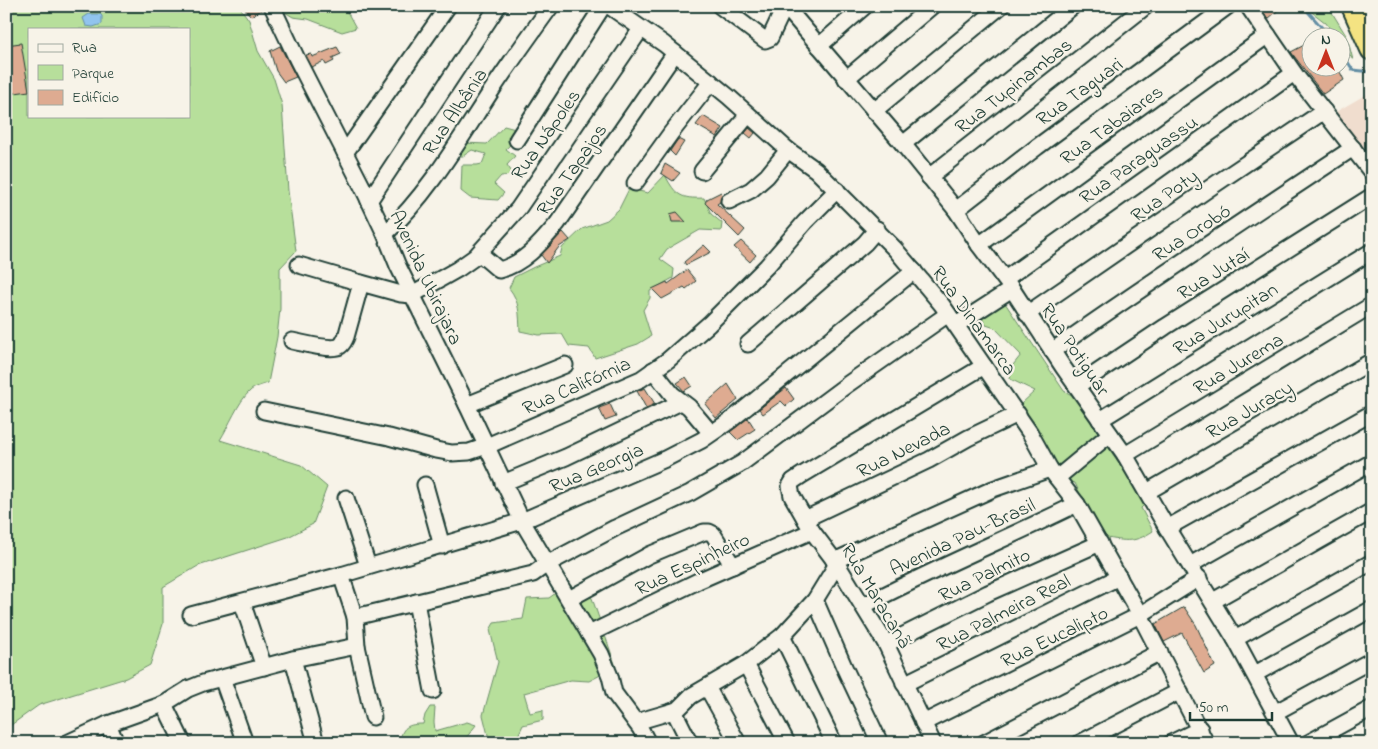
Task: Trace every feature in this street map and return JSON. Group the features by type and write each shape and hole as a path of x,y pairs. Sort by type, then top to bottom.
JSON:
{"highway":[{"path":"1353,6 1372,49"}],"street":[{"name":"Avenida Ubirajara","path":"272,6 385,234 412,295 487,446 503,483 546,564 589,634 607,669 614,693 636,722 648,743"},
{"path":"345,153 448,6"},
{"path":"369,201 498,6"},
{"name":"Rua Albânia","path":"385,234 403,217 422,194 497,82 552,6"},
{"path":"517,140 603,6"},
{"name":"Rua Dinamarca","path":"609,6 641,30 664,44 711,82 788,150 806,162 837,190 914,270 952,320 1018,414 1054,474 1078,504 1160,652 1206,743"},
{"path":"720,6 764,40 770,38 791,8"},
{"path":"819,46 865,6"},
{"path":"846,79 932,6"},
{"path":"874,111 1001,6"},
{"path":"903,144 1073,6"},
{"name":"Rua Tupinambas","path":"929,177 1146,6"},
{"name":"Rua Taguari","path":"956,210 1037,147 1228,6"},
{"path":"1248,6 1294,73 1372,173"},
{"name":"Rua Potiguar","path":"791,8 819,46 903,144 956,210 979,245 1009,284 1052,351 1125,455 1167,528 1213,601 1292,743"},
{"name":"Rua Nápoles","path":"412,295 458,269 477,255 518,209 641,30"},
{"name":"Rua Tabaiares","path":"979,245 1268,36"},
{"name":"Rua Tapajos","path":"477,255 499,270 517,264 540,245 557,224 675,53"},
{"name":"Rua Paraguassu","path":"355,617 533,574 546,564 615,528 690,494 742,464 820,406 1009,284 1294,73"},
{"path":"635,183 711,82"},
{"name":"Rua Poty","path":"1028,314 1216,183 1324,111"},
{"path":"702,171 748,115"},
{"name":"Rua Orobó","path":"1052,351 1352,148"},
{"path":"728,201 751,190 767,176 788,150"},
{"name":"Rua Califórnia","path":"264,411 389,437 452,453 469,452 487,446 641,379 710,324 837,190"},
{"name":"Rua Jutaí","path":"1077,386 1165,327 1372,196"},
{"path":"748,344 865,243 877,230"},
{"name":"Rua Jurupitan","path":"1100,420 1372,251"},
{"path":"300,265 401,294 412,295"},
{"name":"Rua Georgia","path":"191,615 341,575 442,546 522,520 665,459 731,420 914,270"},
{"path":"292,341 331,347 338,347 343,344 361,283"},
{"name":"Rua Jurema","path":"1125,455 1372,305"},
{"name":"Rua Juracy","path":"1147,492 1372,361"},
{"path":"467,405 565,365"},
{"name":"Rua Maracanã","path":"933,743 886,644 836,562 809,525 790,490 793,481 802,475 984,366"},
{"path":"653,370 666,387 697,415 711,433"},
{"path":"503,483 566,457 681,402"},
{"path":"1167,528 1372,413"},
{"name":"Rua Nevada","path":"809,525 968,438 1018,414"},
{"path":"1054,474 1110,434"},
{"path":"1190,565 1372,462"},
{"name":"Avenida Pau-Brasil","path":"836,562 993,489 1054,474"},
{"path":"425,485 442,546"},
{"path":"346,498 368,566"},
{"name":"Avenida Pau-Brasil","path":"863,606 903,584 1006,539 1078,504"},
{"path":"1213,601 1372,511"},
{"name":"Rua Espinheiro","path":"589,634 733,566 809,525"},
{"path":"569,599 649,555 704,532 713,534 733,566"},
{"name":"Rua Palmito","path":"886,644 996,589 1100,543"},
{"path":"636,722 645,718 674,712 691,696 746,664 782,636 815,600 836,562"},
{"path":"1235,639 1372,562"},
{"path":"341,575 355,617 357,646 373,716"},
{"name":"Rua Palmeira Real","path":"904,684 1119,577"},
{"name":"Rua Eucalipto","path":"923,723 1140,615 1199,578"},
{"path":"815,600 880,743"},
{"path":"242,602 264,667"},
{"path":"416,602 433,692"},
{"path":"1255,674 1372,609"},
{"path":"782,636 834,743"},
{"path":"66,743 108,724 164,704 188,689 293,659 357,646"},
{"path":"984,743 1160,652"},
{"path":"293,659 316,743"},
{"path":"1276,712 1372,660"},
{"path":"746,664 787,743"},
{"path":"222,678 245,743"},
{"path":"707,687 738,743"},
{"path":"1080,743 1180,691"},
{"path":"164,704 183,743"},
{"path":"1308,743 1372,708"},
{"path":"674,712 690,743"},
{"path":"108,724 116,743"},
{"path":"1171,743 1200,729"}],"shaded area":[{"path":"1372,91 1372,158 1364,163 1327,117"}],"green space":[{"path":"6,6 239,6 249,20 258,51 274,79 282,105 288,191 296,251 280,268 280,309 277,337 268,383 250,391 220,440 301,465 327,487 313,524 288,537 198,566 163,587 163,624 150,665 126,678 39,705 11,725 6,737"},
{"path":"275,6 344,6 356,28 342,32 308,19 293,17"},
{"path":"1304,6 1328,6 1341,28 1330,28"},
{"path":"504,126 523,131 506,149 515,156 507,165 514,175 501,176 494,184 504,193 498,200 470,198 461,191 462,165 482,164 486,154 472,150 463,156 455,156 463,143 487,144"},
{"path":"665,175 672,188 680,195 690,198 704,198 711,214 722,223 721,231 700,230 667,249 660,259 674,269 673,278 650,291 650,298 643,310 651,336 638,344 595,358 589,348 569,346 562,334 539,335 520,331 517,303 509,288 514,277 560,256 562,248 582,229 607,220 619,209 629,189 648,193"},
{"path":"1005,303 1064,391 1082,400 1100,435 1059,469 1021,404 1035,391 1010,379 1013,365 1021,355 995,328 986,325 980,315"},
{"path":"1106,444 1146,503 1141,508 1153,531 1133,540 1100,537 1075,483 1067,482 1067,475"},
{"path":"568,584 592,598 616,667 589,681 571,680 524,693 530,713 543,710 543,720 523,725 516,740 520,743 490,743 483,715 498,662 490,630 494,623 523,619 527,599 549,598"},
{"path":"430,707 435,707 435,731 467,722 476,725 466,738 472,743 400,743 402,733 406,728 423,724 425,715"}],"water":[{"path":"89,14 100,14 102,16 102,24 93,27 86,26 83,18"}],"building":[{"path":"242,6 263,6 263,9 251,16"},
{"path":"1260,6 1283,6 1268,19"},
{"path":"21,43 28,91 8,94 6,45"},
{"path":"280,46 296,77 284,82 276,71 270,51"},
{"path":"337,47 341,54 332,58 334,61 326,65 324,61 312,67 306,55 311,54 312,57"},
{"path":"1300,47 1300,64 1291,52"},
{"path":"1311,78 1343,78 1344,80 1323,94"},
{"path":"703,116 723,128 717,137 696,125"},
{"path":"749,128 755,133 751,138 745,133"},
{"path":"678,139 684,142 675,156 670,151"},
{"path":"665,164 680,173 673,181 661,173"},
{"path":"721,192 720,202 717,204 745,230 739,237 705,203 707,199"},
{"path":"677,212 686,222 672,222 670,214"},
{"path":"563,232 570,240 559,247 547,263 541,255"},
{"path":"741,241 756,255 750,262 734,247"},
{"path":"704,245 711,252 686,265 684,262"},
{"path":"687,270 696,281 686,289 684,287 662,299 652,289 667,282 668,284"},
{"path":"686,377 692,386 684,391 677,383"},
{"path":"728,384 738,400 716,418 705,404"},
{"path":"645,388 655,404 646,408 637,391"},
{"path":"786,388 794,399 786,406 781,401 763,414 759,409"},
{"path":"610,404 616,417 605,421 599,408"},
{"path":"748,418 755,429 738,440 730,432"},
{"path":"1184,607 1196,625 1215,666 1204,673 1182,633 1164,642 1155,624"}],"waterway":[{"path":"1303,6 1322,28"},
{"path":"1350,65 1353,70 1372,72"}]}
